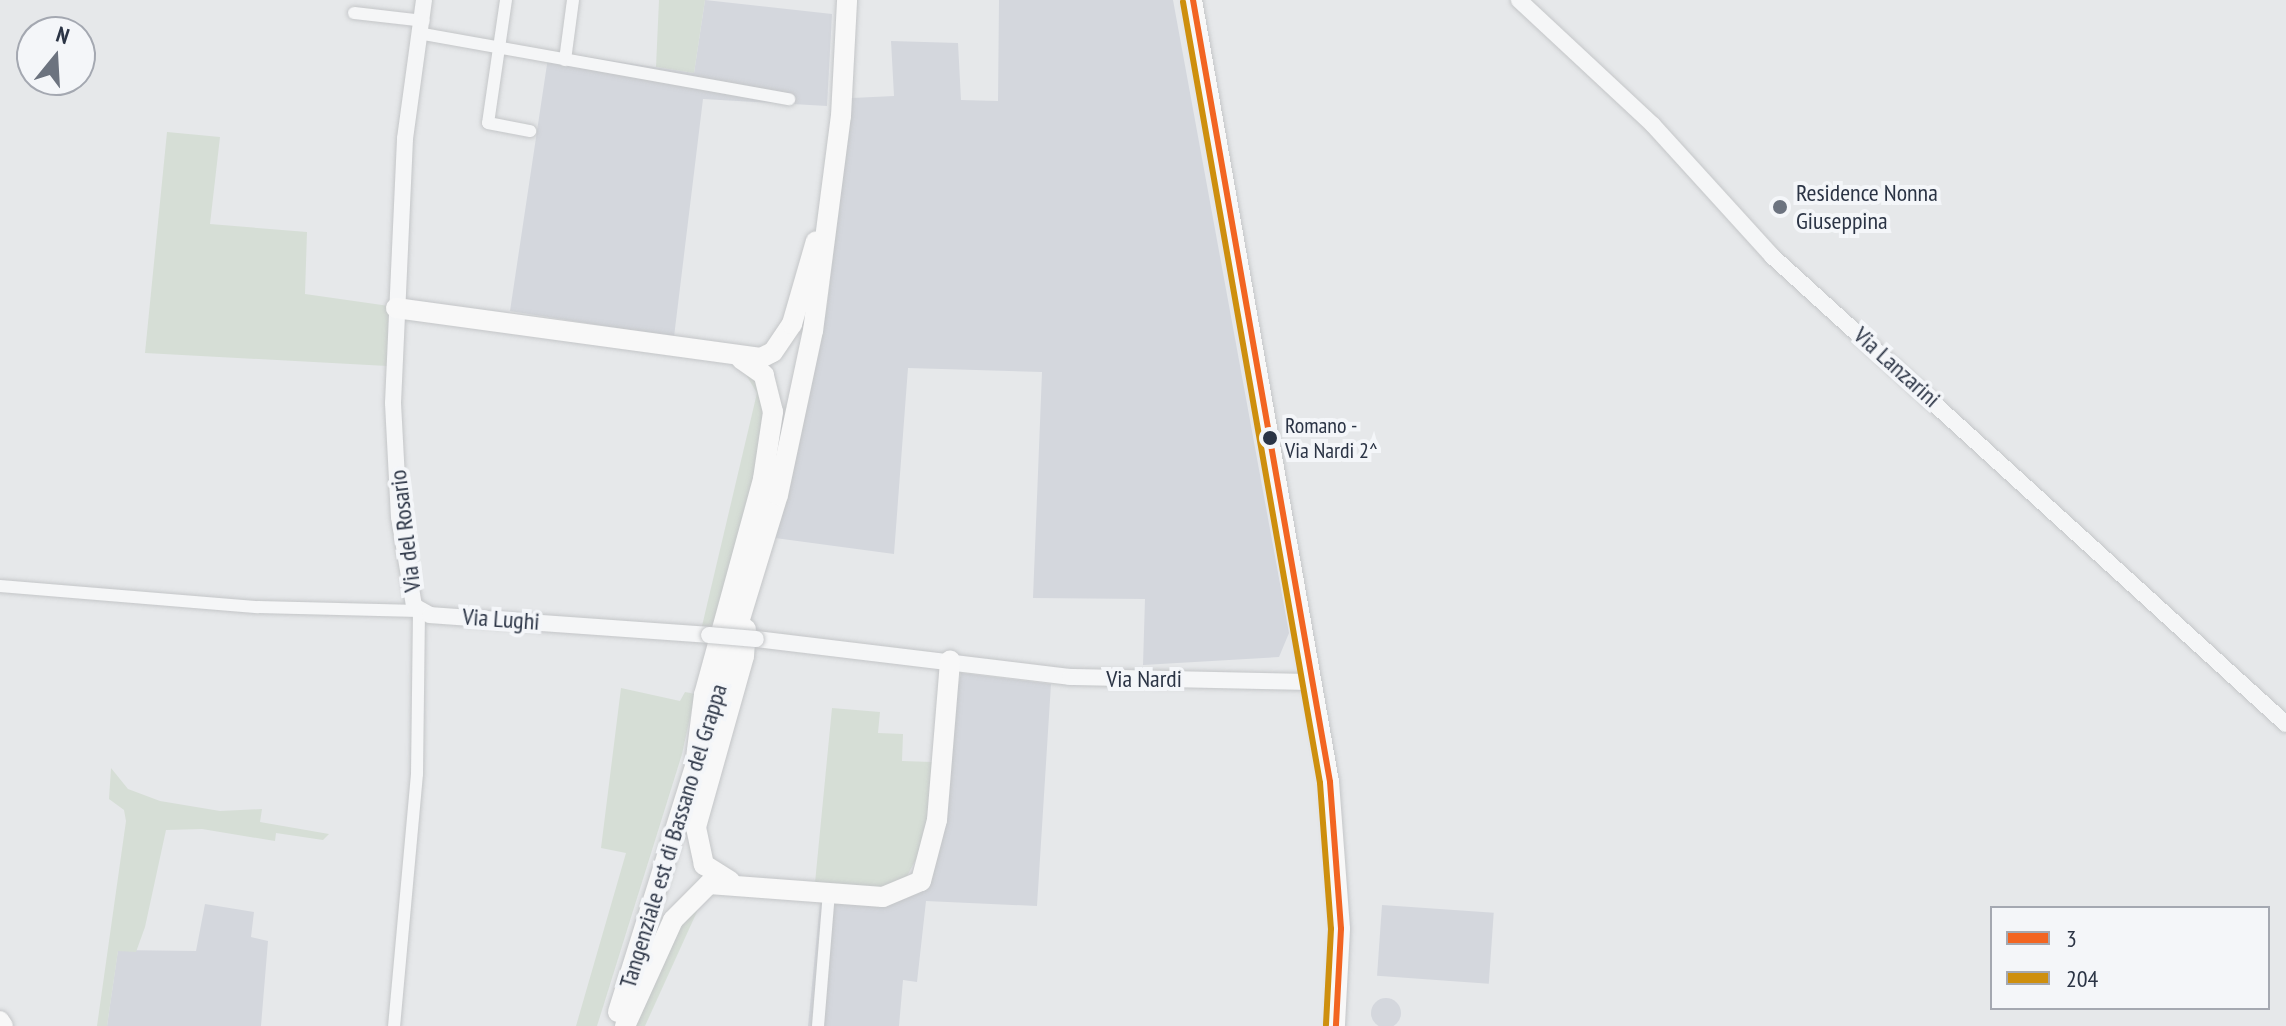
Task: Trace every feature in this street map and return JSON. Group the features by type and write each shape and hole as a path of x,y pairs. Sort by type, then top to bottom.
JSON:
{"highway":[{"name":"Tangenziale est di Bassano del Grappa","path":"613,1026 695,766 741,639 748,595 802,391 834,184 847,0"},
{"path":"396,308 741,359 773,352 792,324 834,184"},
{"path":"695,766 704,695 763,479 773,412 764,375 741,359"},
{"path":"730,881 704,865 696,827 744,656 748,595"},
{"path":"625,1026 683,905 709,884 730,881 883,897 921,881 937,820 950,661"}],"main road":[{"path":"1193,0 1313,674 1340,877 1336,1026"},
{"path":"0,1020 4,1026"}],"street":[{"name":"Via del Rosario","path":"394,1026 417,774 419,611 399,517 396,308 405,139 423,28 424,0"},
{"path":"506,0 488,123 530,131"},
{"path":"565,60 573,0"},
{"name":"Via Lanzarini","path":"1519,0 1653,125 1772,256 2286,724"},
{"path":"354,13 499,48 789,99"},
{"name":"Via Lughi","path":"0,586 258,607 419,611 709,635 1001,668"},
{"name":"Via Nardi","path":"1001,668 1118,681 1313,674"},
{"path":"818,1026 829,892"}],"shaded area":[{"path":"659,0 705,0 694,73 656,67"},
{"path":"705,0 832,14 827,106 703,99 674,337 510,311 549,51 694,73"},
{"path":"999,0 1173,0 1289,633 1279,657 1143,665 1145,599 1033,598 1042,372 908,368 894,554 775,538 827,307 852,98 894,96 891,41 958,43 961,100 998,101"},
{"path":"167,132 220,137 210,224 307,232 305,294 389,306 387,366 145,353"},
{"path":"742,368 763,379 764,437 715,627 702,626 757,393"},
{"path":"961,673 1051,684 1037,906 926,901 917,982 903,980 899,1026 808,1026 821,893 910,892"},
{"path":"621,688 680,701 685,692 695,694 682,754 597,1026 576,1026 626,853 601,848"},
{"path":"832,708 880,712 878,733 903,734 902,761 932,762 925,842 905,880 879,889 815,883"},
{"path":"111,768 128,789 160,801 220,811 262,809 260,822 329,834 323,840 276,833 275,841 202,829 166,830 145,927 136,952 118,951 107,1026 97,1026 126,821 124,810 109,799"},
{"path":"705,894 645,1026 629,1026 654,961"},
{"path":"205,904 254,912 251,937 268,941 261,1026 107,1026 118,950 196,951"},
{"path":"1382,905 1494,913 1489,984 1377,976"},
{"path":"1386,998 1399,1007 1399,1019 1389,1027 1376,1023 1371,1013 1376,1003"}],"transit line":[{"name":"3","path":"1193,0 1330,782 1341,929 1336,1026"},
{"name":"204","path":"1183,2 1320,783 1331,929 1326,1025"}],"place":[{"name":"Residence Nonna Giuseppina","path":"1780,207"},
{"name":"Romano - Via Nardi 2^","path":"1270,438"}]}
